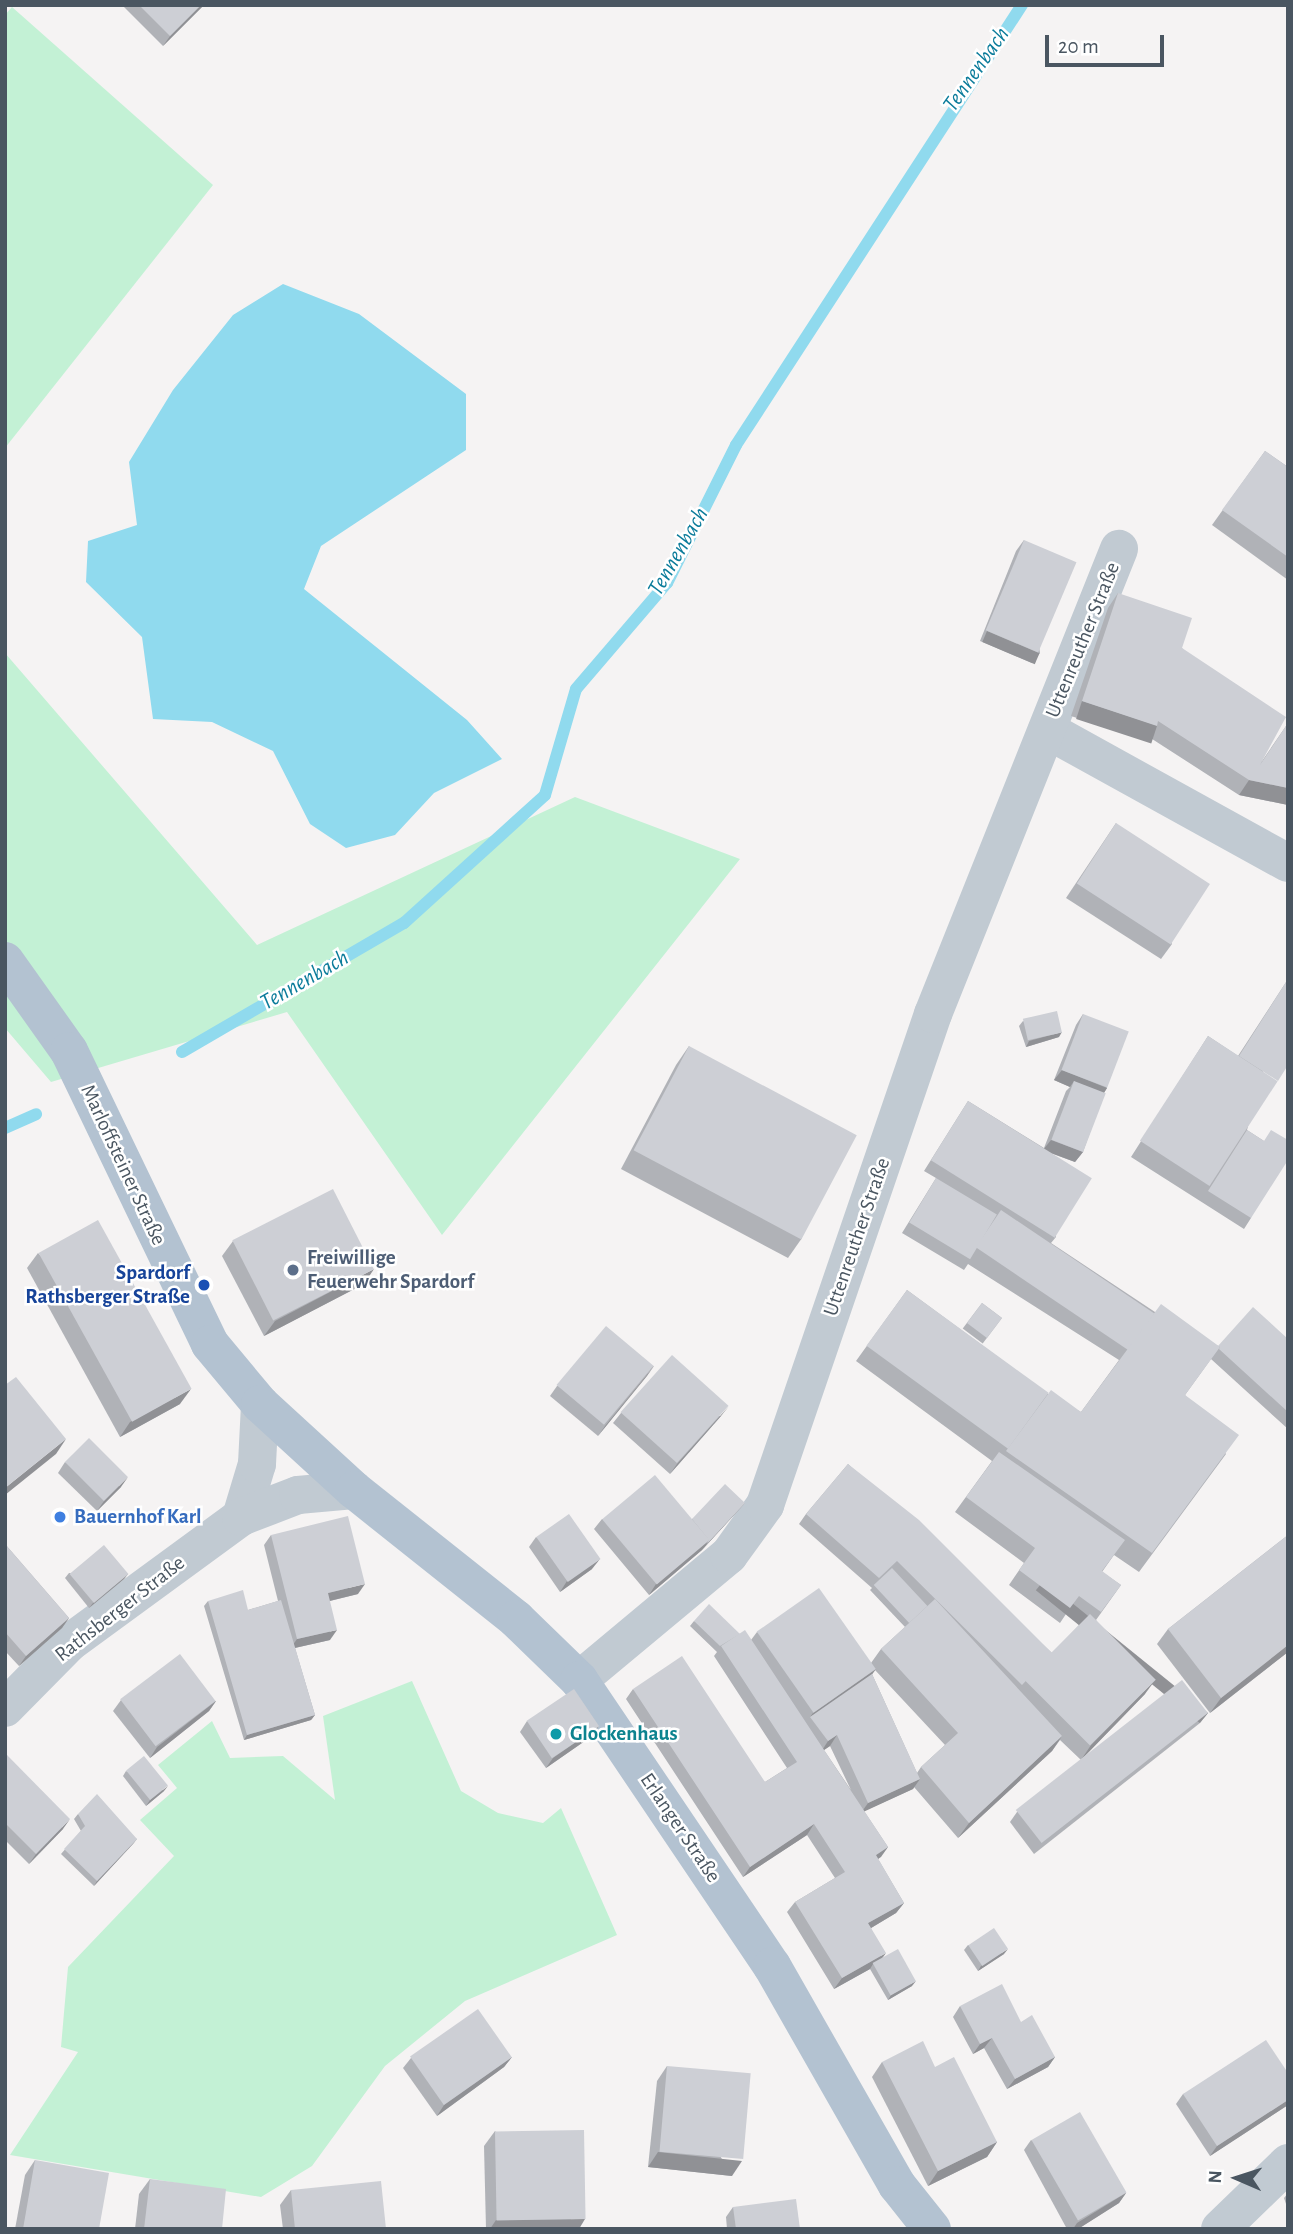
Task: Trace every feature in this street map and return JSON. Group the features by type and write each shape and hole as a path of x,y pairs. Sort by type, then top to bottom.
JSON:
{"main road":[{"name":"Marloffsteiner Straße","path":"5,961 75,1062 210,1344 260,1404 354,1490"},
{"name":"Erlanger Straße","path":"354,1490 516,1619 579,1680 772,1966 897,2185 932,2229"}],"street":[{"name":"Uttenreuther Straße","path":"579,1680 729,1555 765,1505 933,1014 1119,549"},
{"name":"Uttenreuther Straße","path":"1047,730 1288,863"},
{"path":"241,1517 257,1464 260,1404"},
{"name":"Rathsberger Straße","path":"5,1708 69,1643 241,1517 298,1495 354,1490"},
{"path":"1220,2229 1288,2163"}],"green space":[{"path":"12,7 213,185 5,448 5,15"},
{"path":"5,653 257,945 575,797 740,859 442,1235 287,1012 51,1082 5,1028"},
{"path":"412,1681 461,1791 498,1813 543,1823 561,1808 617,1935 465,2001 385,2066 312,2166 261,2197 10,2155 78,2052 61,2047 68,1967 174,1856 140,1820 177,1788 158,1765 212,1721 230,1758 283,1756 335,1800 323,1716"}],"water":[{"path":"283,284 359,314 466,394 466,450 321,546 304,589 467,720 502,759 434,793 395,835 346,848 310,824 273,751 212,722 153,719 142,637 86,582 88,541 137,525 129,462 173,390 233,315"}],"building":[{"path":"139,5 201,5 170,36"},
{"path":"1265,451 1288,467 1288,557 1222,510"},
{"path":"1024,540 1076,562 1038,652 986,630"},
{"path":"1118,593 1192,618 1182,648 1286,717 1260,765 1288,723 1288,788 1249,780 1158,721 1157,726 1082,701"},
{"path":"1116,823 1210,884 1171,944 1077,883"},
{"path":"1288,979 1288,1065 1278,1081 1239,1056"},
{"path":"1057,1011 1062,1032 1028,1040 1023,1019"},
{"path":"1083,1014 1129,1032 1107,1088 1061,1070"},
{"path":"1208,1036 1278,1081 1210,1186 1140,1141"},
{"path":"689,1046 857,1135 801,1239 634,1150"},
{"path":"1074,1081 1106,1093 1083,1152 1051,1140"},
{"path":"968,1101 1092,1178 1055,1238 931,1160"},
{"path":"1247,1130 1264,1141 1271,1130 1288,1140 1288,1160 1251,1218 1208,1191"},
{"path":"936,1178 997,1215 970,1259 909,1223"},
{"name":"Freiwillige Feuerwehr Spardorf","path":"333,1189 374,1269 273,1320 232,1240"},
{"path":"1001,1210 1154,1313 1129,1351 976,1247"},
{"path":"98,1220 192,1389 132,1422 39,1253"},
{"path":"907,1290 1049,1393 1008,1449 866,1346"},
{"path":"982,1303 1002,1318 987,1338 967,1323"},
{"path":"1161,1304 1220,1347 1185,1395 1239,1435 1152,1553 1006,1451 1051,1390 1081,1412"},
{"path":"1253,1307 1288,1339 1288,1412 1218,1346"},
{"path":"606,1326 653,1366 604,1425 557,1385"},
{"path":"672,1355 728,1406 677,1463 620,1412"},
{"path":"16,1377 66,1439 5,1488 5,1385"},
{"path":"89,1438 128,1477 104,1501 65,1462"},
{"path":"999,1452 1125,1540 1102,1571 1121,1585 1101,1612 1079,1596 1070,1608 1019,1570 1035,1548 966,1497"},
{"path":"848,1464 919,1520 1052,1653 1022,1685 897,1561 879,1578 806,1514"},
{"path":"655,1475 710,1540 657,1584 602,1519"},
{"path":"725,1484 745,1503 706,1545 709,1540 692,1519"},
{"path":"569,1514 601,1559 568,1582 536,1537"},
{"path":"348,1516 365,1584 328,1593 337,1630 297,1639 271,1535"},
{"path":"1288,1535 1288,1645 1221,1698 1168,1629"},
{"path":"5,1544 69,1618 26,1656 5,1632"},
{"path":"104,1545 128,1574 94,1603 70,1574"},
{"path":"892,1568 927,1606 909,1623 874,1585"},
{"path":"819,1588 876,1669 814,1713 757,1632"},
{"path":"243,1590 248,1610 281,1600 315,1715 247,1735 208,1601"},
{"path":"935,1599 1062,1736 969,1823 921,1767 958,1733 881,1649"},
{"path":"709,1604 740,1634 720,1646 694,1621"},
{"path":"1090,1614 1156,1680 1090,1746 1024,1680"},
{"path":"745,1630 888,1847 876,1855 904,1903 868,1923 886,1953 842,1978 795,1902 845,1872 814,1824 750,1867 633,1689 682,1656 765,1782 797,1762 721,1646"},
{"path":"180,1654 216,1701 156,1746 120,1699"},
{"path":"872,1674 920,1779 868,1803 837,1735 828,1741 810,1717"},
{"path":"1182,1680 1208,1713 1042,1843 1016,1810"},
{"name":"Glockenhaus","path":"574,1689 599,1726 552,1758 527,1721"},
{"path":"5,1753 70,1819 36,1854 5,1823"},
{"path":"144,1756 168,1786 150,1800 126,1770"},
{"path":"97,1794 137,1839 97,1881 64,1849 85,1826 78,1814"},
{"path":"994,1928 1008,1949 982,1966 968,1945"},
{"path":"898,1949 916,1981 891,1995 873,1963"},
{"path":"1002,1984 1021,2022 1032,2015 1055,2057 1015,2079 992,2038 980,2044 960,2006"},
{"path":"478,2009 512,2057 444,2105 410,2057"},
{"path":"1266,2040 1288,2073 1288,2100 1217,2146 1183,2094"},
{"path":"923,2041 935,2067 954,2057 997,2142 938,2171 882,2062"},
{"path":"667,2066 751,2073 743,2159 660,2152"},
{"path":"1080,2112 1126,2193 1078,2221 1032,2140"},
{"path":"584,2130 586,2219 497,2221 495,2132"},
{"path":"35,2160 109,2173 99,2229 23,2229"},
{"path":"150,2179 226,2189 222,2229 144,2229"},
{"path":"381,2181 386,2229 295,2229 291,2190"},
{"path":"796,2199 800,2229 736,2229 733,2207"}],"waterway":[{"name":"Tennenbach","path":"182,1052 404,923 545,795 576,689 667,583 736,445 1022,5"},
{"name":"Tennenbach","path":"5,1128 36,1114"}],"place":[{"name":"Freiwillige Feuerwehr Spardorf","path":"293,1270"},
{"name":"Spardorf Rathsberger Straße","path":"204,1285"},
{"name":"Bauernhof Karl","path":"60,1517"},
{"name":"Glockenhaus","path":"556,1734"}]}
